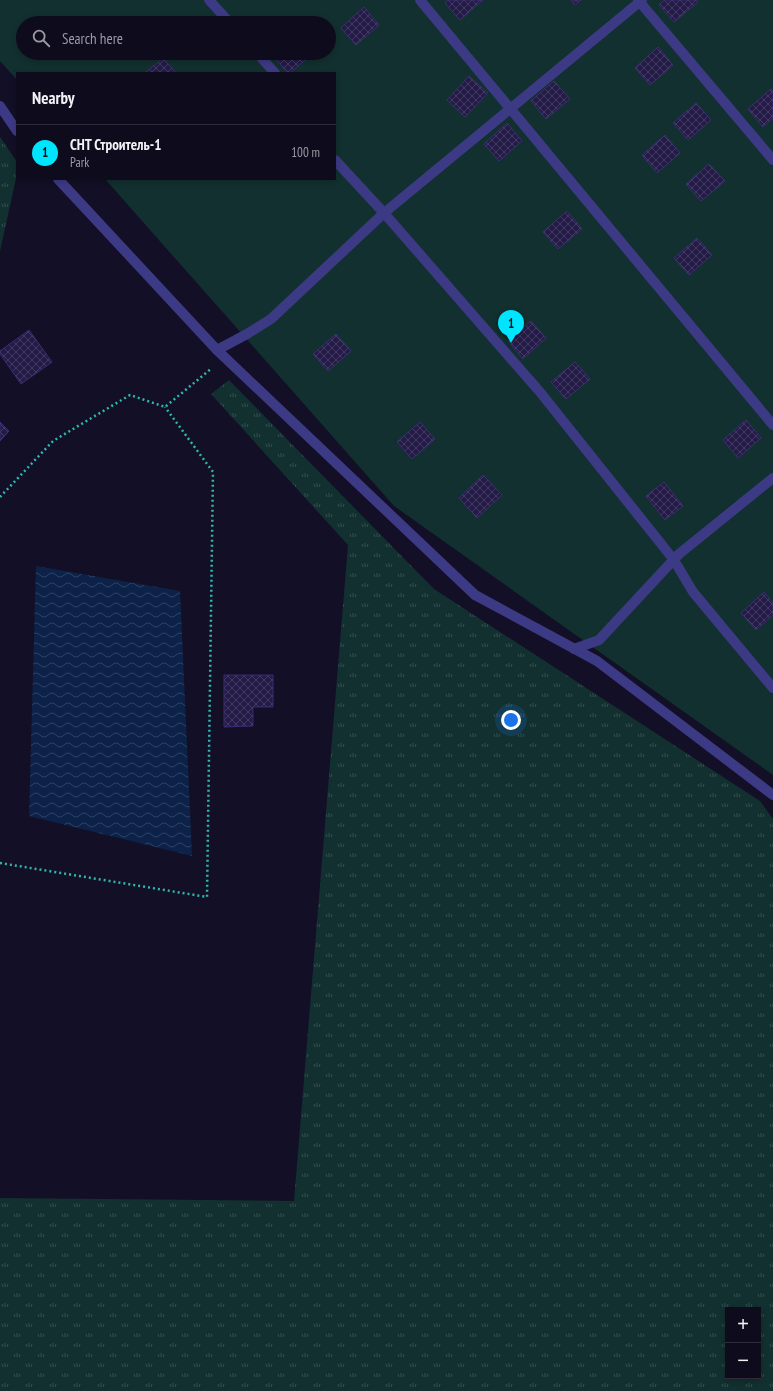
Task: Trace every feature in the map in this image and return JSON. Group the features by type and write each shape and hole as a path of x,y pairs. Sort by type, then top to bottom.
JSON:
{"street":[{"path":"210,0 224,16"},
{"path":"420,0 773,425"},
{"path":"217,350 271,319 384,213 640,1 773,160"},
{"path":"263,60 274,72"},
{"path":"0,106 16,130"},
{"path":"336,161 384,213 540,392 674,560 693,592 773,688"},
{"path":"59,180 217,350 475,595 597,661 773,795"},
{"path":"574,649 599,640 674,560 773,478"}],"path":[{"path":"165,406 225,357"},
{"path":"0,497 53,441 130,396 165,406 213,472 207,897 0,863"}],"green space":[{"path":"0,0 773,0 773,775 394,506 106,180 336,180 336,72 16,72 16,79 0,61"},
{"path":"0,137 16,161 16,179 0,251"},
{"path":"229,380 434,589 760,801 773,819 773,1391 0,1391 0,1198 294,1201 348,545 211,394"}],"water":[{"path":"36,566 180,591 192,856 29,816"}],"building":[{"path":"448,0 483,0 460,20 445,3"},
{"path":"571,0 581,0 575,5"},
{"path":"665,0 696,0 698,2 674,22 659,5"},
{"path":"364,7 379,25 356,45 341,28"},
{"path":"658,47 673,65 650,85 635,68"},
{"path":"161,60 165,60 175,72 146,72"},
{"path":"277,60 305,60 291,72 287,72"},
{"path":"469,76 488,93 465,117 447,100"},
{"path":"554,81 570,99 546,119 531,101"},
{"path":"771,89 773,91 773,118 763,127 748,109"},
{"path":"696,103 711,120 688,140 673,123"},
{"path":"507,123 522,141 499,161 484,144"},
{"path":"665,135 680,153 657,173 642,155"},
{"path":"709,164 725,181 701,201 686,184"},
{"path":"567,211 582,229 558,249 543,232"},
{"path":"697,238 712,255 689,275 674,258"},
{"path":"531,321 546,338 523,359 508,341"},
{"path":"29,330 52,362 21,384 0,354 0,351"},
{"path":"336,334 351,351 328,371 313,354"},
{"path":"575,362 590,379 566,399 551,382"},
{"path":"746,420 761,438 738,458 723,440"},
{"path":"0,422 9,431 0,441"},
{"path":"420,422 435,439 412,459 397,442"},
{"path":"483,475 502,495 477,518 459,498"},
{"path":"664,482 683,506 665,520 646,496"},
{"path":"764,592 773,603 773,615 756,630 741,613"},
{"path":"224,675 273,675 273,707 253,707 253,726 224,727"}],"place":[{"name":"СНТ Строитель-1","path":"511,343"}]}
